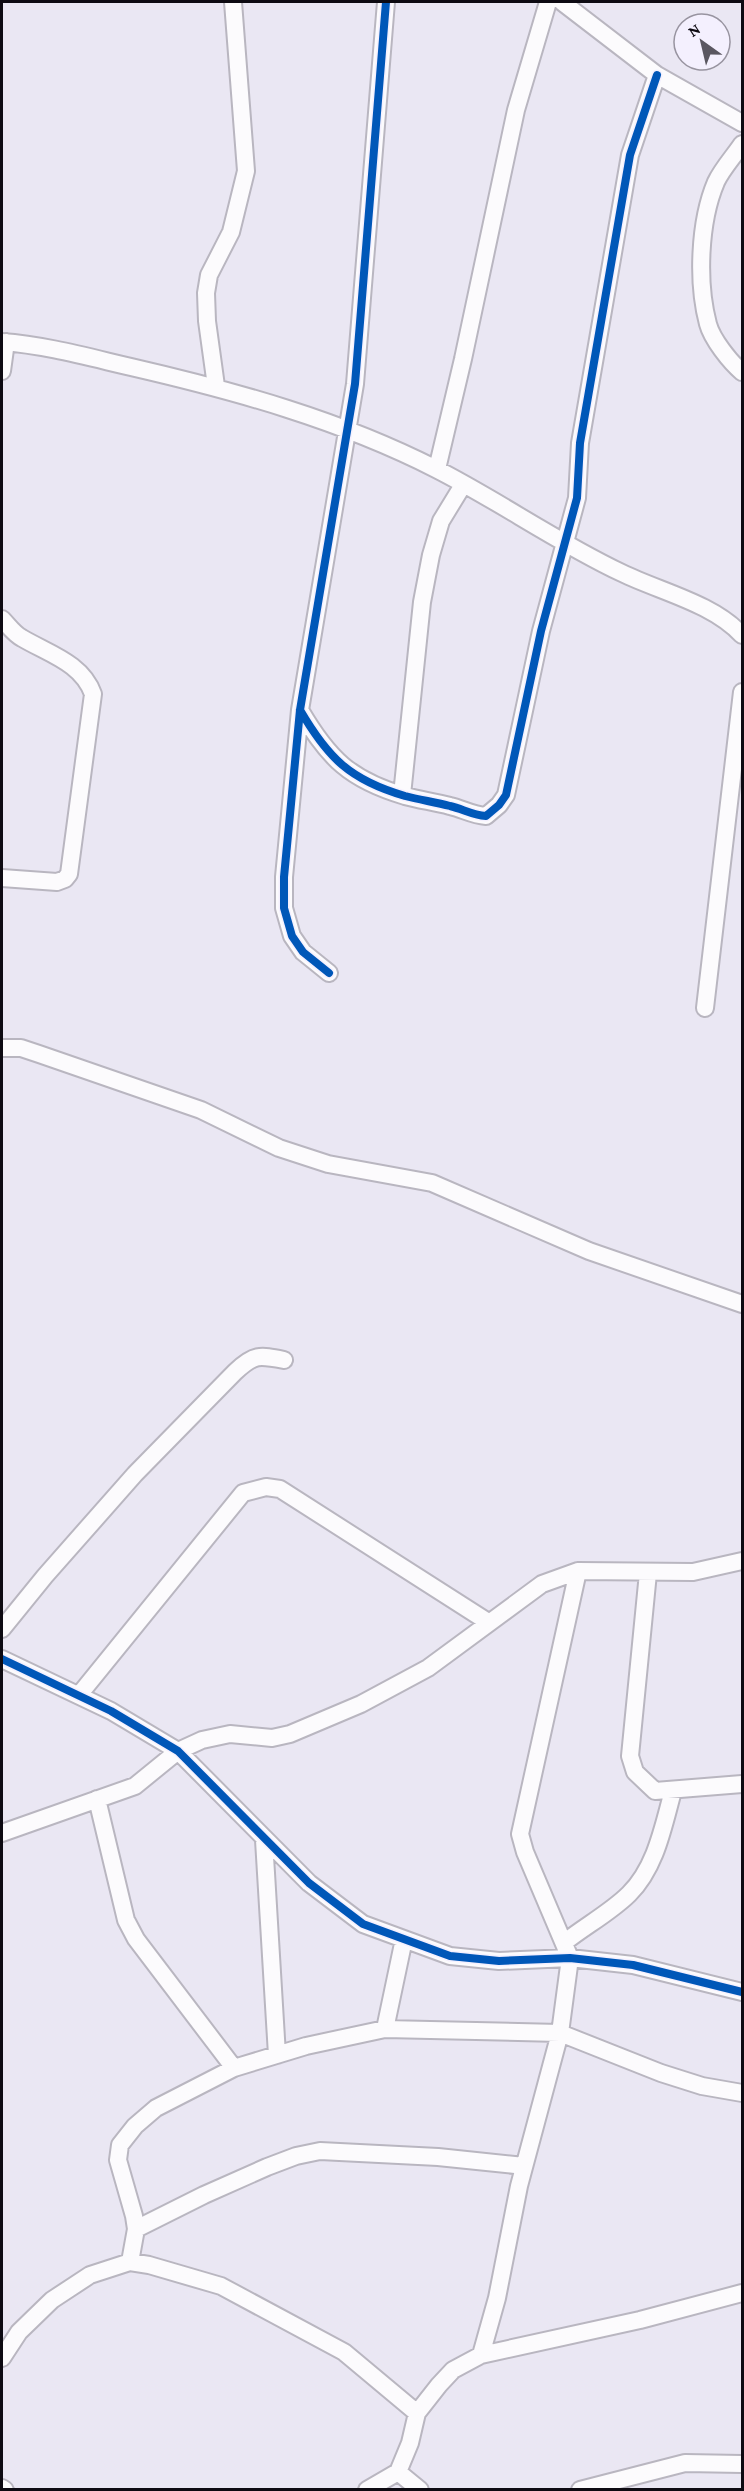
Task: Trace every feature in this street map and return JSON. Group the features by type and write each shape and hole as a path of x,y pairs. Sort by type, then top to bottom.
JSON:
{"street":[{"path":"216,386 207,321 209,275 231,232 246,171 233,2"},
{"path":"329,973 303,952 292,936 284,908 285,851 300,710 355,384 386,2"},
{"path":"437,469 464,359 516,110 548,2"},
{"path":"562,2 657,75 742,123"},
{"path":"300,710 316,738 338,763 352,774 402,795 451,806 472,815 486,816 499,805 506,795 541,631 567,542 577,498 580,443 630,155 657,75"},
{"path":"742,144 716,182 703,243 701,282 708,326 731,363 742,372"},
{"path":"2,371 4,342 57,350 216,386 347,429 437,469 622,573 739,624"},
{"path":"402,795 422,602 431,555 441,521 463,485"},
{"path":"2,619 20,637 55,654 76,669 89,681 93,694 69,874 65,879 57,882 2,878"},
{"path":"705,1008 742,692"},
{"path":"2,1048 21,1048 201,1110 279,1148 328,1164 432,1183 589,1251 742,1304"},
{"path":"2,1629 45,1576 135,1474 235,1372 249,1359 261,1356 284,1360"},
{"path":"79,1695 243,1493 266,1486 280,1489 488,1622"},
{"path":"2,1833 135,1785 178,1751 202,1740 230,1734 272,1738 290,1734 362,1704 428,1668 542,1584 578,1571 693,1572 742,1561"},
{"path":"481,2355 497,2298 524,2166 560,2033 567,1950 525,1852 520,1834 578,1571"},
{"path":"648,1572 630,1756 635,1772 655,1791 673,1791 742,1782"},
{"path":"2,1659 111,1711 178,1751 309,1883 363,1924 450,1956 490,1960 567,1950 742,1992"},
{"path":"567,1950 628,1894 641,1879 654,1857 673,1791"},
{"path":"97,1799 126,1920 136,1939 234,2068"},
{"path":"264,1840 277,2055"},
{"path":"385,2029 404,1939"},
{"path":"130,2262 136,2229 118,2160 120,2145 135,2126 156,2108 234,2068 349,2035 385,2029 560,2033 661,2073 702,2086 742,2093"},
{"path":"136,2229 267,2167 296,2156 320,2151 438,2157 524,2166"},
{"path":"2,2358 19,2332 52,2300 90,2275 130,2262 149,2265 221,2286 344,2352 417,2413"},
{"path":"367,2490 399,2472 410,2443 417,2413 453,2370 481,2355 640,2320 742,2293"},
{"path":"580,2490 685,2463 742,2464"},
{"path":"399,2472 420,2490"}],"cycle path":[{"path":"329,973 303,952 292,936 284,908 284,877 300,710 355,384 386,2"},
{"path":"300,710 331,754 342,765 369,783 405,796 486,816 499,805 506,795 541,631 577,498 580,443 630,155 657,75"},
{"path":"2,1659 111,1711 178,1751 309,1883 363,1924 450,1956 499,1961 570,1958 633,1965 742,1992"}]}
